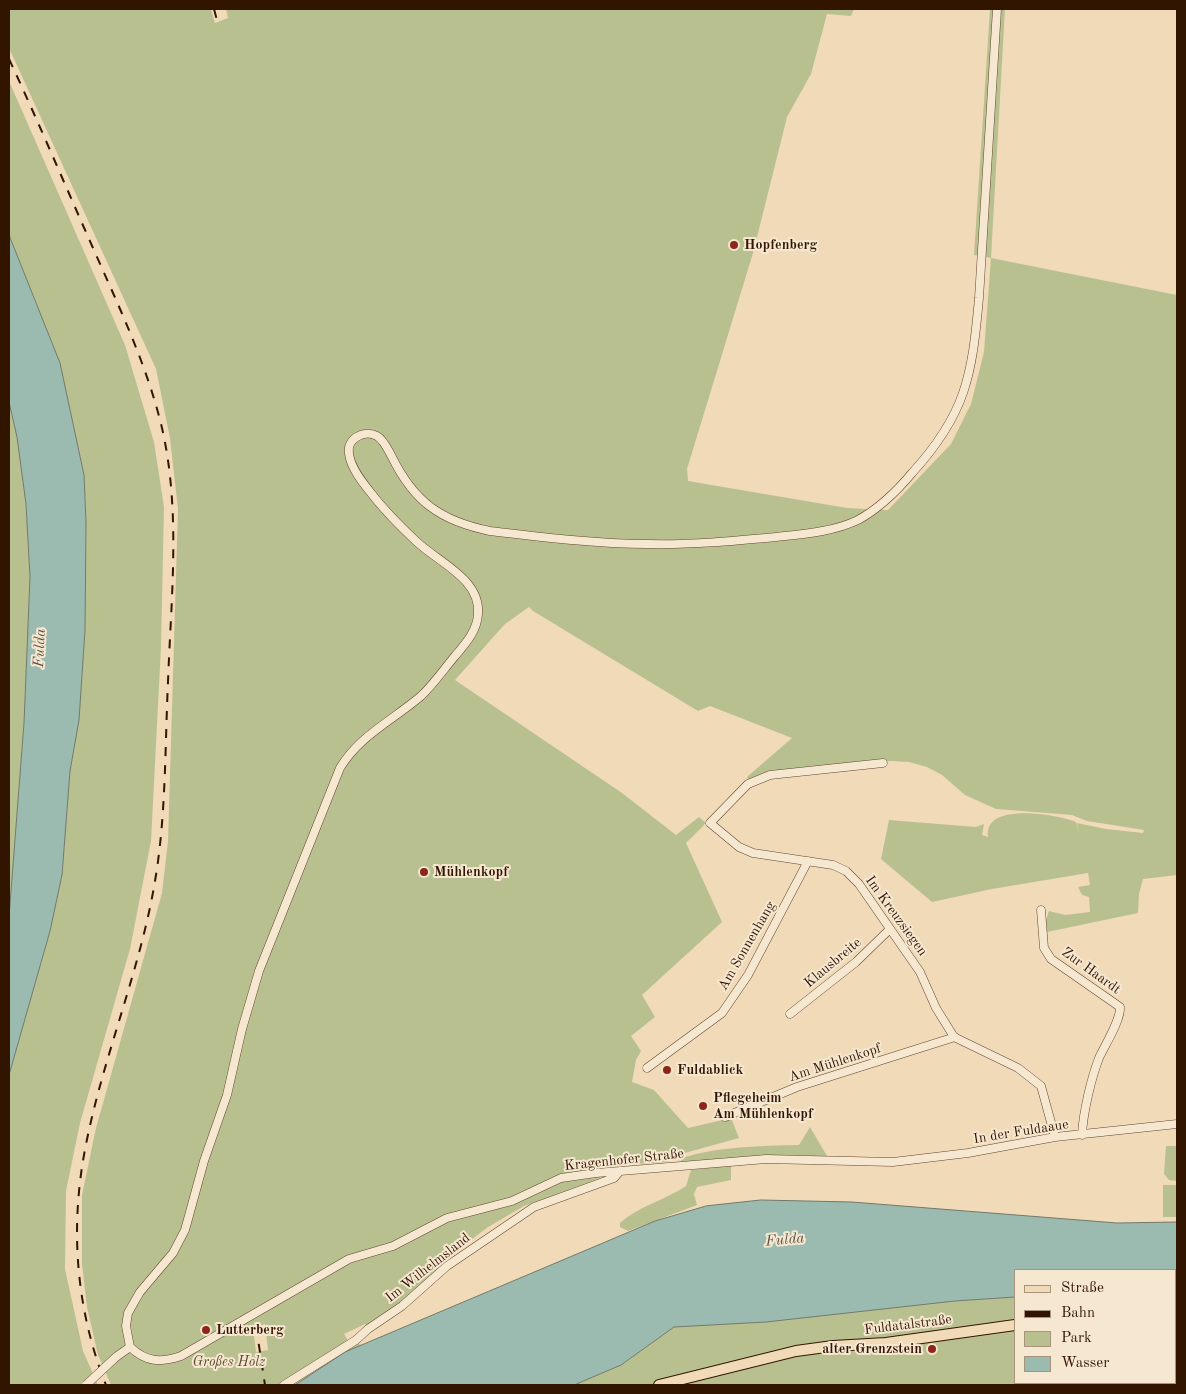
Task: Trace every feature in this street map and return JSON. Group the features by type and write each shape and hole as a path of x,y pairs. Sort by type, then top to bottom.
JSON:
{"main road":[{"name":"Fuldatalstraße","path":"659,1385 796,1351 833,1346 886,1343 1014,1324"}],"street":[{"path":"86,1385 130,1346 126,1326 128,1313 135,1299 173,1253 186,1230 204,1161 228,1095 242,1029 259,971 340,768 360,743 435,682 471,636 477,622 478,604 474,592 464,580 418,543 371,494 352,466 348,450 351,442 358,436 368,434 377,436 388,449 405,483 420,499 464,524 490,531 646,544 693,544 812,533 840,527 870,513 906,480 931,453 948,429 962,398 969,376 975,344 979,298 997,9"},
{"name":"Im Kreuzsiegen","path":"883,763 770,774 748,784 710,822 739,847 752,853 833,864 846,871 859,884 920,972 936,1008 955,1037"},
{"name":"Am Sonnenhang","path":"647,1068 722,1012 748,975 808,861"},
{"name":"Zur Haardt","path":"1041,910 1044,948 1051,959 1120,1007 1119,1016 1098,1060 1082,1122 1082,1135"},
{"name":"Klausbreite","path":"790,1014 856,962 890,929"},
{"path":"955,1037 1018,1068 1040,1086 1055,1137"},
{"name":"Am Mühlenkopf","path":"725,1117 797,1087 955,1037"},
{"name":"In der Fuldaaue","path":"868,1162 917,1160 1055,1137 1177,1124"},
{"name":"Kragenhofer Straße","path":"130,1346 143,1357 153,1361 174,1358 194,1349 349,1259 393,1246 448,1218 512,1201 561,1178 620,1171 766,1159 838,1159 868,1162"},
{"name":"Im Wilhelmsland","path":"284,1385 356,1340 368,1329 402,1306 447,1266 534,1207 614,1178 620,1171"}],"green space":[{"name":"Großes Holz","path":"9,9 211,9 215,23 228,18 226,9 854,9 851,16 827,14 811,74 787,117 753,253 687,469 688,481 847,508 888,510 951,444 971,404 984,352 991,258 1177,295 1177,875 1143,879 1139,894 1138,913 1047,932 1045,923 1049,911 1065,915 1090,912 1089,897 1082,895 1078,887 1090,885 1088,873 992,889 932,902 881,859 889,820 976,827 984,824 982,835 988,837 990,826 997,819 1023,813 1053,816 1076,822 1079,833 1077,823 1106,829 1143,833 1144,830 1087,821 1072,815 996,809 965,795 942,775 927,767 909,762 850,763 765,772 749,780 747,777 792,738 710,706 698,711 529,607 505,624 455,680 622,793 676,835 699,817 706,823 686,843 722,922 642,995 655,1017 631,1036 641,1051 636,1060 632,1082 654,1090 688,1128 731,1118 739,1138 674,1156 667,1162 620,1165 597,1179 524,1206 488,1227 463,1246 401,1304 368,1326 365,1324 344,1334 349,1342 363,1345 345,1352 295,1385 111,1385 98,1355 87,1307 82,1264 82,1195 96,1128 162,893 168,841 178,509 170,438 156,369 9,48","holes":["265,1324 268,1350 256,1352 253,1328"]},
{"path":"990,9 1005,9 991,258 974,255"},
{"path":"9,81 125,345 154,442 164,507 161,647 151,841 130,949 80,1123 66,1191 65,1269 83,1351 98,1385 9,1385 9,1075 50,931 62,875 70,771 79,720 85,630 86,522 84,475 60,363 9,235"},
{"path":"9,402 17,437 26,504 30,577 24,723 9,917"},
{"path":"810,1127 827,1156 763,1155 680,1164 682,1158 711,1151 740,1147 799,1145"},
{"path":"1166,1146 1177,1146 1177,1181 1169,1180 1164,1174"},
{"path":"731,1165 731,1180 697,1187 694,1194 697,1205 628,1231 620,1227 620,1223 635,1212 686,1186 691,1170"},
{"path":"1163,1185 1177,1185 1177,1217 1163,1217"},
{"path":"1177,1296 1177,1385 574,1385 621,1365 674,1327 766,1322 955,1301 1014,1297 1014,1384 1176,1384"}],"water":[{"name":"Fulda","path":"9,235 60,363 84,475 86,522 85,630 79,720 70,771 62,875 50,931 9,1075 9,917 24,723 30,577 26,504 17,437 9,402"},
{"name":"Fulda","path":"761,1200 852,1202 1117,1223 1177,1222 1177,1296 1176,1269 1014,1269 1014,1297 955,1301 766,1322 674,1327 621,1365 574,1385 295,1385 345,1352 655,1221 706,1206"}],"railway":[{"path":"214,9 218,24"},
{"path":"9,59 132,336 149,382 162,428 168,459 171,491 173,555 165,779 156,875 141,946 91,1120 84,1155 77,1214 77,1243 83,1301 88,1329 106,1385"},
{"path":"256,1326 265,1385"}],"place":[{"name":"Hopfenberg","path":"734,245"},
{"name":"Mühlenkopf","path":"424,872"},
{"name":"Fuldablick","path":"667,1070"},
{"name":"Pflegeheim Am Mühlenkopf","path":"703,1106"},
{"name":"Lutterberg","path":"206,1330"},
{"name":"alter Grenzstein","path":"932,1349"}]}
